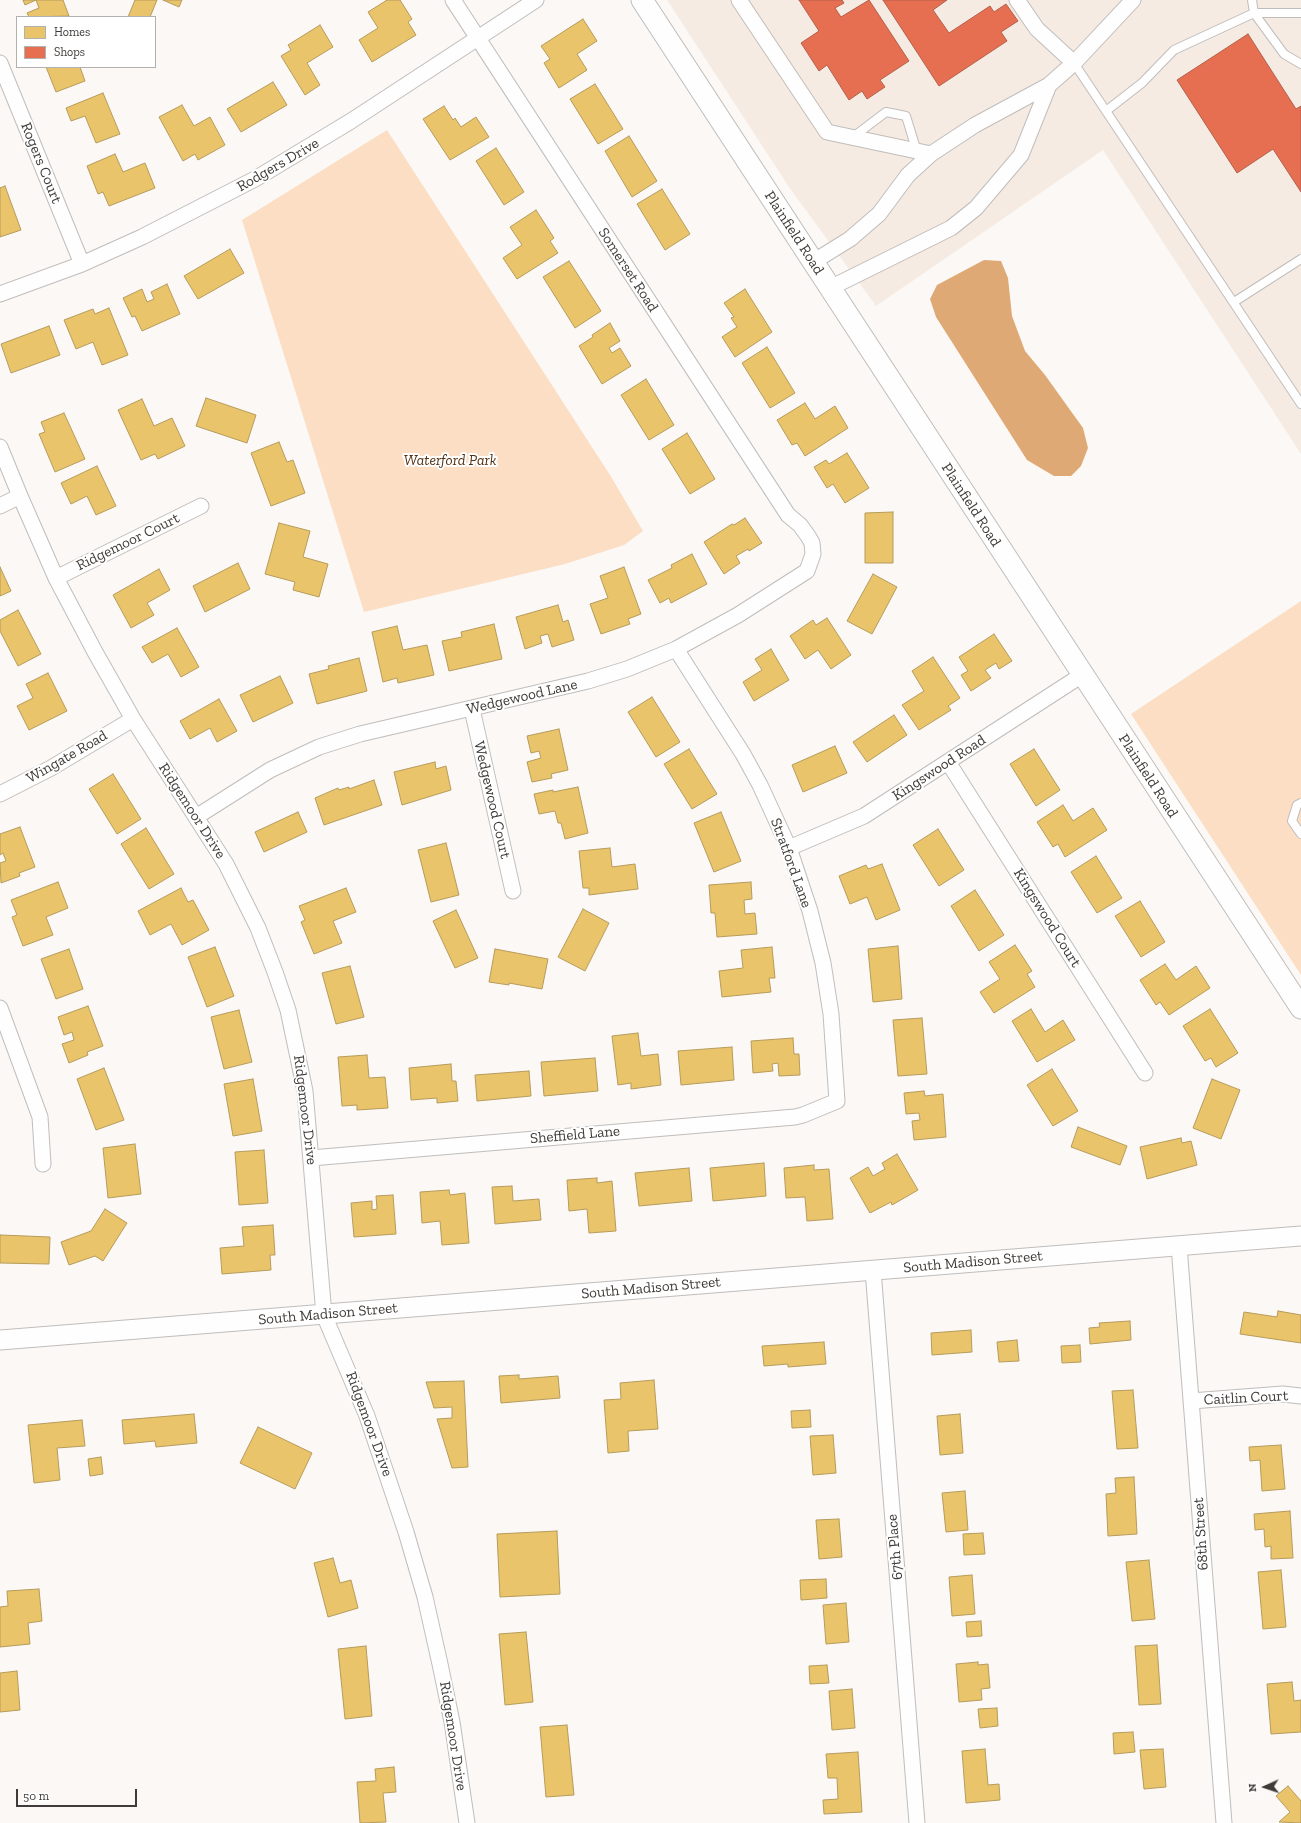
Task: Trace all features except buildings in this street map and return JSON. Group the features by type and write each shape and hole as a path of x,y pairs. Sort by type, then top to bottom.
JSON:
{"main road":[{"name":"Plainfield Road","path":"642,0 1301,1008"}],"street":[{"name":"Somerset Road","path":"453,0 788,515 800,525 808,536"},
{"name":"Rodgers Drive","path":"0,294 82,264 187,216 255,179 351,121 536,0"},
{"path":"739,0 826,132 924,153"},
{"path":"1017,0 1037,29 1074,63"},
{"path":"813,262 850,239 879,214 924,153 1049,85 1074,63 1133,0"},
{"name":"Rogers Court","path":"0,63 82,264"},
{"path":"830,288 951,228 976,208 1021,155 1049,85"},
{"name":"Ridgemoor Drive","path":"0,447 56,578 94,652 133,719 226,864 243,895 258,928 288,1010 305,1091 324,1314 367,1416 408,1539 440,1664 452,1722 467,1823"},
{"path":"0,506 20,496"},
{"name":"Ridgemoor Court","path":"56,578 201,506"},
{"name":"Wedgewood Lane","path":"196,817 270,770 319,747 360,734 588,681 627,669 676,649 738,615 807,571 813,554 812,543 808,536"},
{"name":"Stratford Lane","path":"676,649 743,754 760,785 789,848 810,911 822,963 831,1014 837,1101"},
{"name":"Kingswood Road","path":"789,848 864,816 1082,675"},
{"name":"Wedgewood Court","path":"472,709 513,891"},
{"name":"Wingate Road","path":"0,794 51,768 133,719"},
{"name":"Kingswood Court","path":"948,762 1145,1074"},
{"path":"0,1008 40,1117 42,1164"},
{"name":"Sheffield Lane","path":"311,1158 795,1117 803,1116 837,1101"},
{"name":"South Madison Street","path":"0,1340 1301,1236"},
{"name":"68th Street","path":"1179,1246 1224,1823"},
{"name":"67th Place","path":"873,1270 917,1823"},
{"name":"Caitlin Court","path":"1191,1401 1283,1394 1301,1396"}],"lane":[{"path":"1252,0 1254,12 1284,54 1301,64"},
{"path":"1106,111 1142,83 1174,50 1254,12 1301,12"},
{"path":"1074,63 1301,404"},
{"path":"852,138 886,112 906,116 924,153"},
{"path":"1234,302 1301,259"},
{"path":"1301,802 1297,805 1292,821 1301,834"}],"shaded area":[{"path":"667,0 1301,0 1301,454 1103,150 876,306 791,190"},
{"path":"984,260 1001,261 1008,278 1012,316 1025,351 1045,375 1083,428 1088,448 1081,466 1071,476 1054,476 1027,460 936,317 930,299 937,285"}],"green space":[{"name":"Waterford Park","path":"387,130 610,475 643,531 624,545 565,564 364,612 242,220"},
{"path":"1301,601 1301,975 1131,714"}]}
